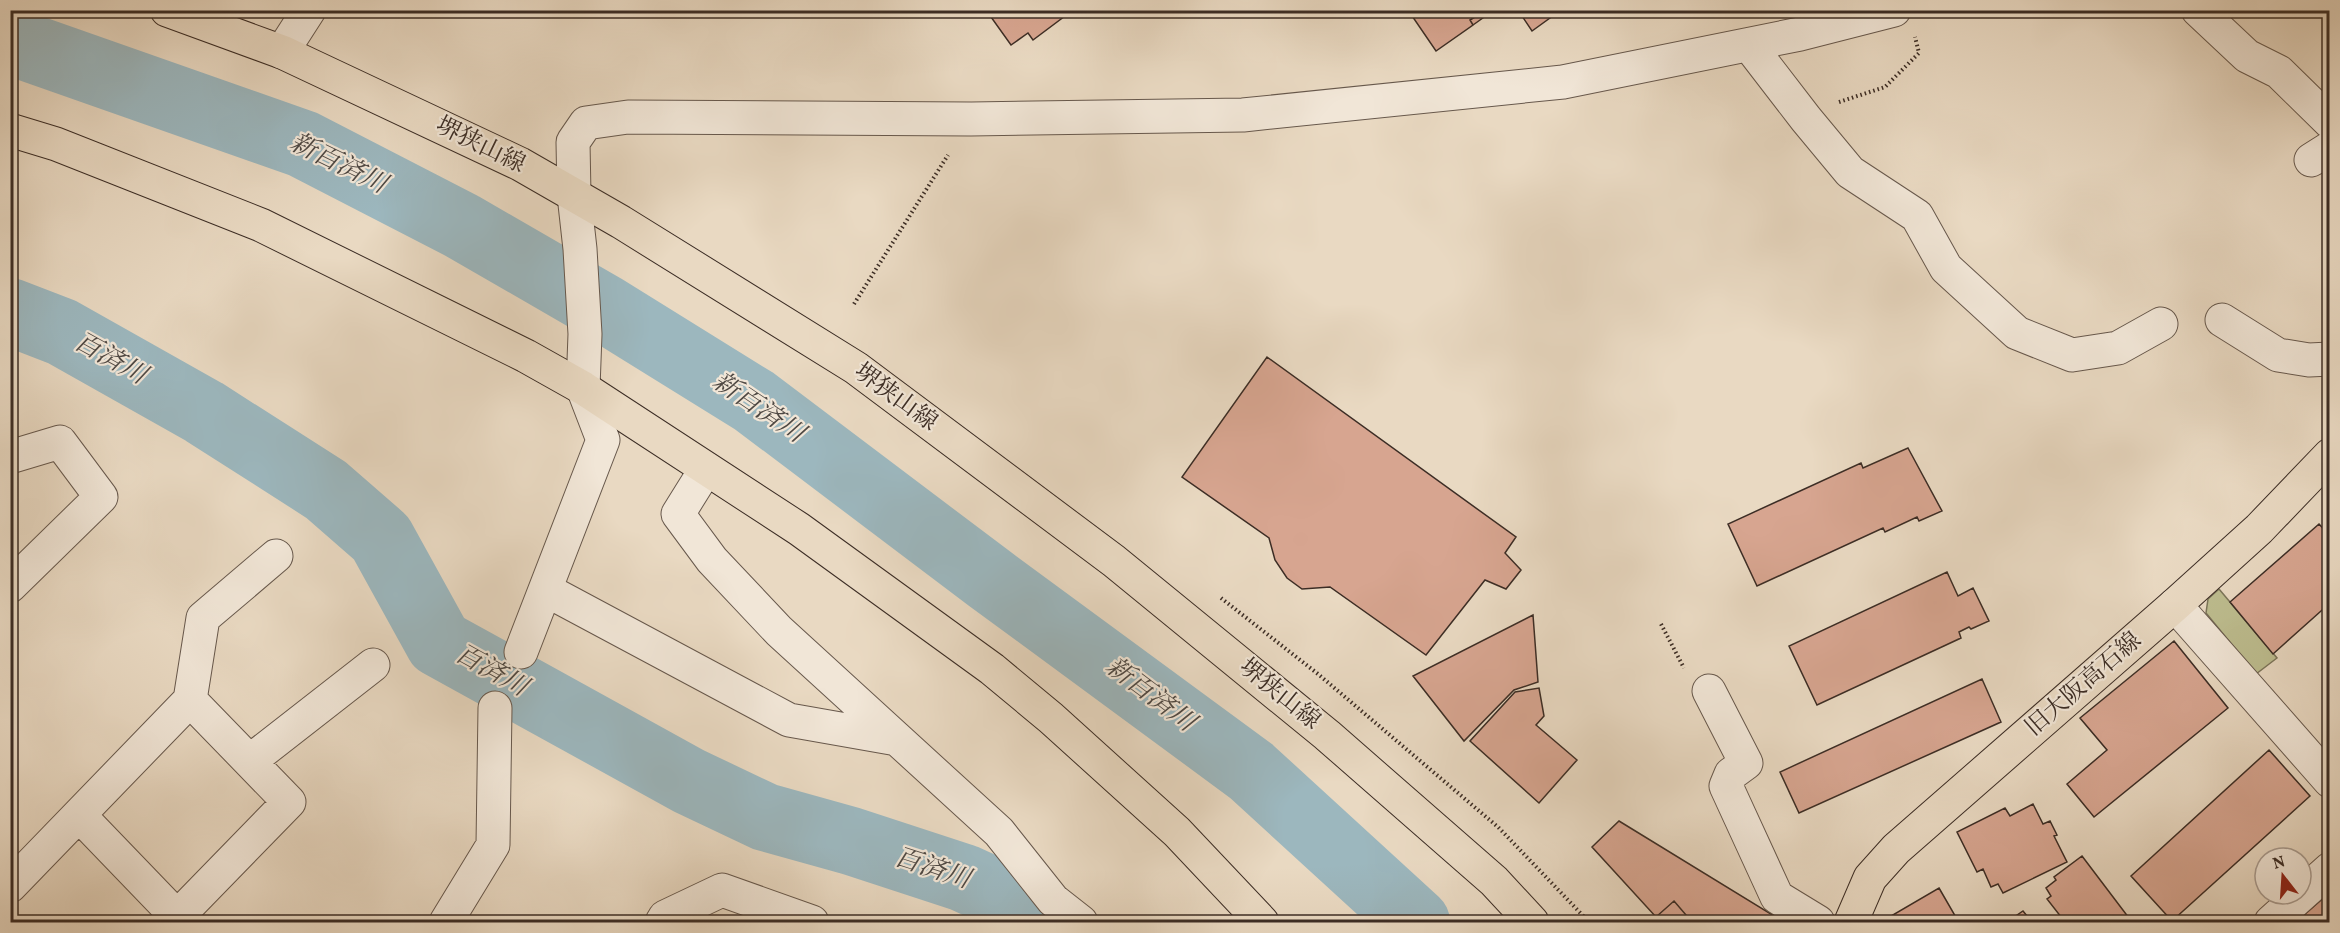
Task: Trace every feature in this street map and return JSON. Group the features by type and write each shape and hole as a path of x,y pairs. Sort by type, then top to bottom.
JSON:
{"main road":[{"name":"堺狭山線","path":"167,10 282,52 520,164 621,222 856,368 1114,561 1327,735 1494,880 1532,922"},
{"path":"10,130 56,144 261,225 526,356 583,388 798,529 992,669 1051,718 1177,832 1262,922"},
{"name":"旧大阪高石線","path":"1851,922 1870,878 1896,849 2259,529 2330,455"}],"street":[{"path":"282,52 309,10"},
{"path":"2198,10 2247,56 2279,72 2330,122"},
{"path":"521,652 603,440 583,388 585,334 574,195 573,142 586,123 628,117 971,119 1243,115 1563,82 1749,45 1825,19 1904,21"},
{"path":"1749,45 1850,172 1917,216 1947,268 2017,333 2072,355 2118,348 2161,324"},
{"path":"2222,320 2278,355 2309,360 2330,359"},
{"path":"10,457 60,442 101,498 10,586"},
{"path":"706,469 678,514 712,560 779,631 999,832 1053,900 1081,922"},
{"path":"10,886 190,700 203,618 276,556"},
{"path":"546,590 789,720 897,739"},
{"path":"2175,605 2330,781"},
{"path":"249,761 373,664"},
{"path":"1709,691 1746,763 1731,774 1725,786 1777,897 1818,922"},
{"path":"79,815 179,920 289,802 190,700"},
{"path":"446,922 493,844 495,708"},
{"path":"2271,922 2330,869"},
{"path":"662,922 665,917 722,890 812,922"}],"path":[{"path":"1802,114 1885,87 1919,53 1904,21"},
{"path":"854,304 971,119"},
{"path":"1661,624 1693,686 1709,691"}],"green space":[{"path":"2219,589 2277,658 2256,674 2206,613 2208,599"}],"building":[{"path":"986,10 1073,10 1033,40 1028,33 1011,45"},
{"path":"1408,10 1470,10 1475,17 1470,20 1473,25 1436,51"},
{"path":"1470,10 1494,10 1473,25 1470,20 1475,17"},
{"path":"1518,10 1561,10 1532,31"},
{"path":"1267,357 1516,537 1505,553 1521,570 1506,589 1485,580 1426,655 1330,587 1302,589 1287,578 1275,560 1269,538 1182,477"},
{"path":"1908,448 1942,511 1919,521 1917,517 1885,532 1883,528 1757,586 1728,524 1861,463 1863,468"},
{"path":"2319,524 2330,536 2330,603 2273,654 2230,602"},
{"path":"1947,572 1958,596 1973,588 1989,621 1971,629 1969,627 1959,632 1961,638 1817,705 1789,646"},
{"path":"1533,615 1538,682 1514,690 1464,741 1413,676"},
{"path":"2174,641 2228,708 2094,817 2067,784 2107,750 2080,718"},
{"path":"1982,679 2001,722 1799,813 1780,772"},
{"path":"1539,688 1544,716 1536,725 1577,760 1539,803 1470,741 1515,692"},
{"path":"2269,750 2310,796 2172,921 2131,876"},
{"path":"2033,804 2043,824 2050,821 2057,835 2054,836 2067,862 2003,893 1998,884 1991,887 1983,869 1977,872 1957,832 2005,808 2010,816"},
{"path":"1619,821 1784,922 1692,922 1674,901 1656,917 1592,847"},
{"path":"2082,856 2132,922 2065,922 2047,899 2051,896 2046,888 2056,880 2054,877"},
{"path":"1939,888 1957,919 1949,922 1894,922 1891,916"},
{"path":"2328,894 2330,896 2330,922 2296,922"},
{"path":"1674,901 1692,922 1649,922 1656,917"},
{"path":"2023,911 2032,922 2007,922"}],"waterway":[{"name":"新百済川","path":"10,41 303,144 462,226 604,308 754,401 990,579 1251,771 1416,922"},
{"name":"百済川","path":"10,312 62,332 204,412 326,490 381,538 439,643 689,781 765,817 851,841 964,878 1036,911 1048,922"}]}
